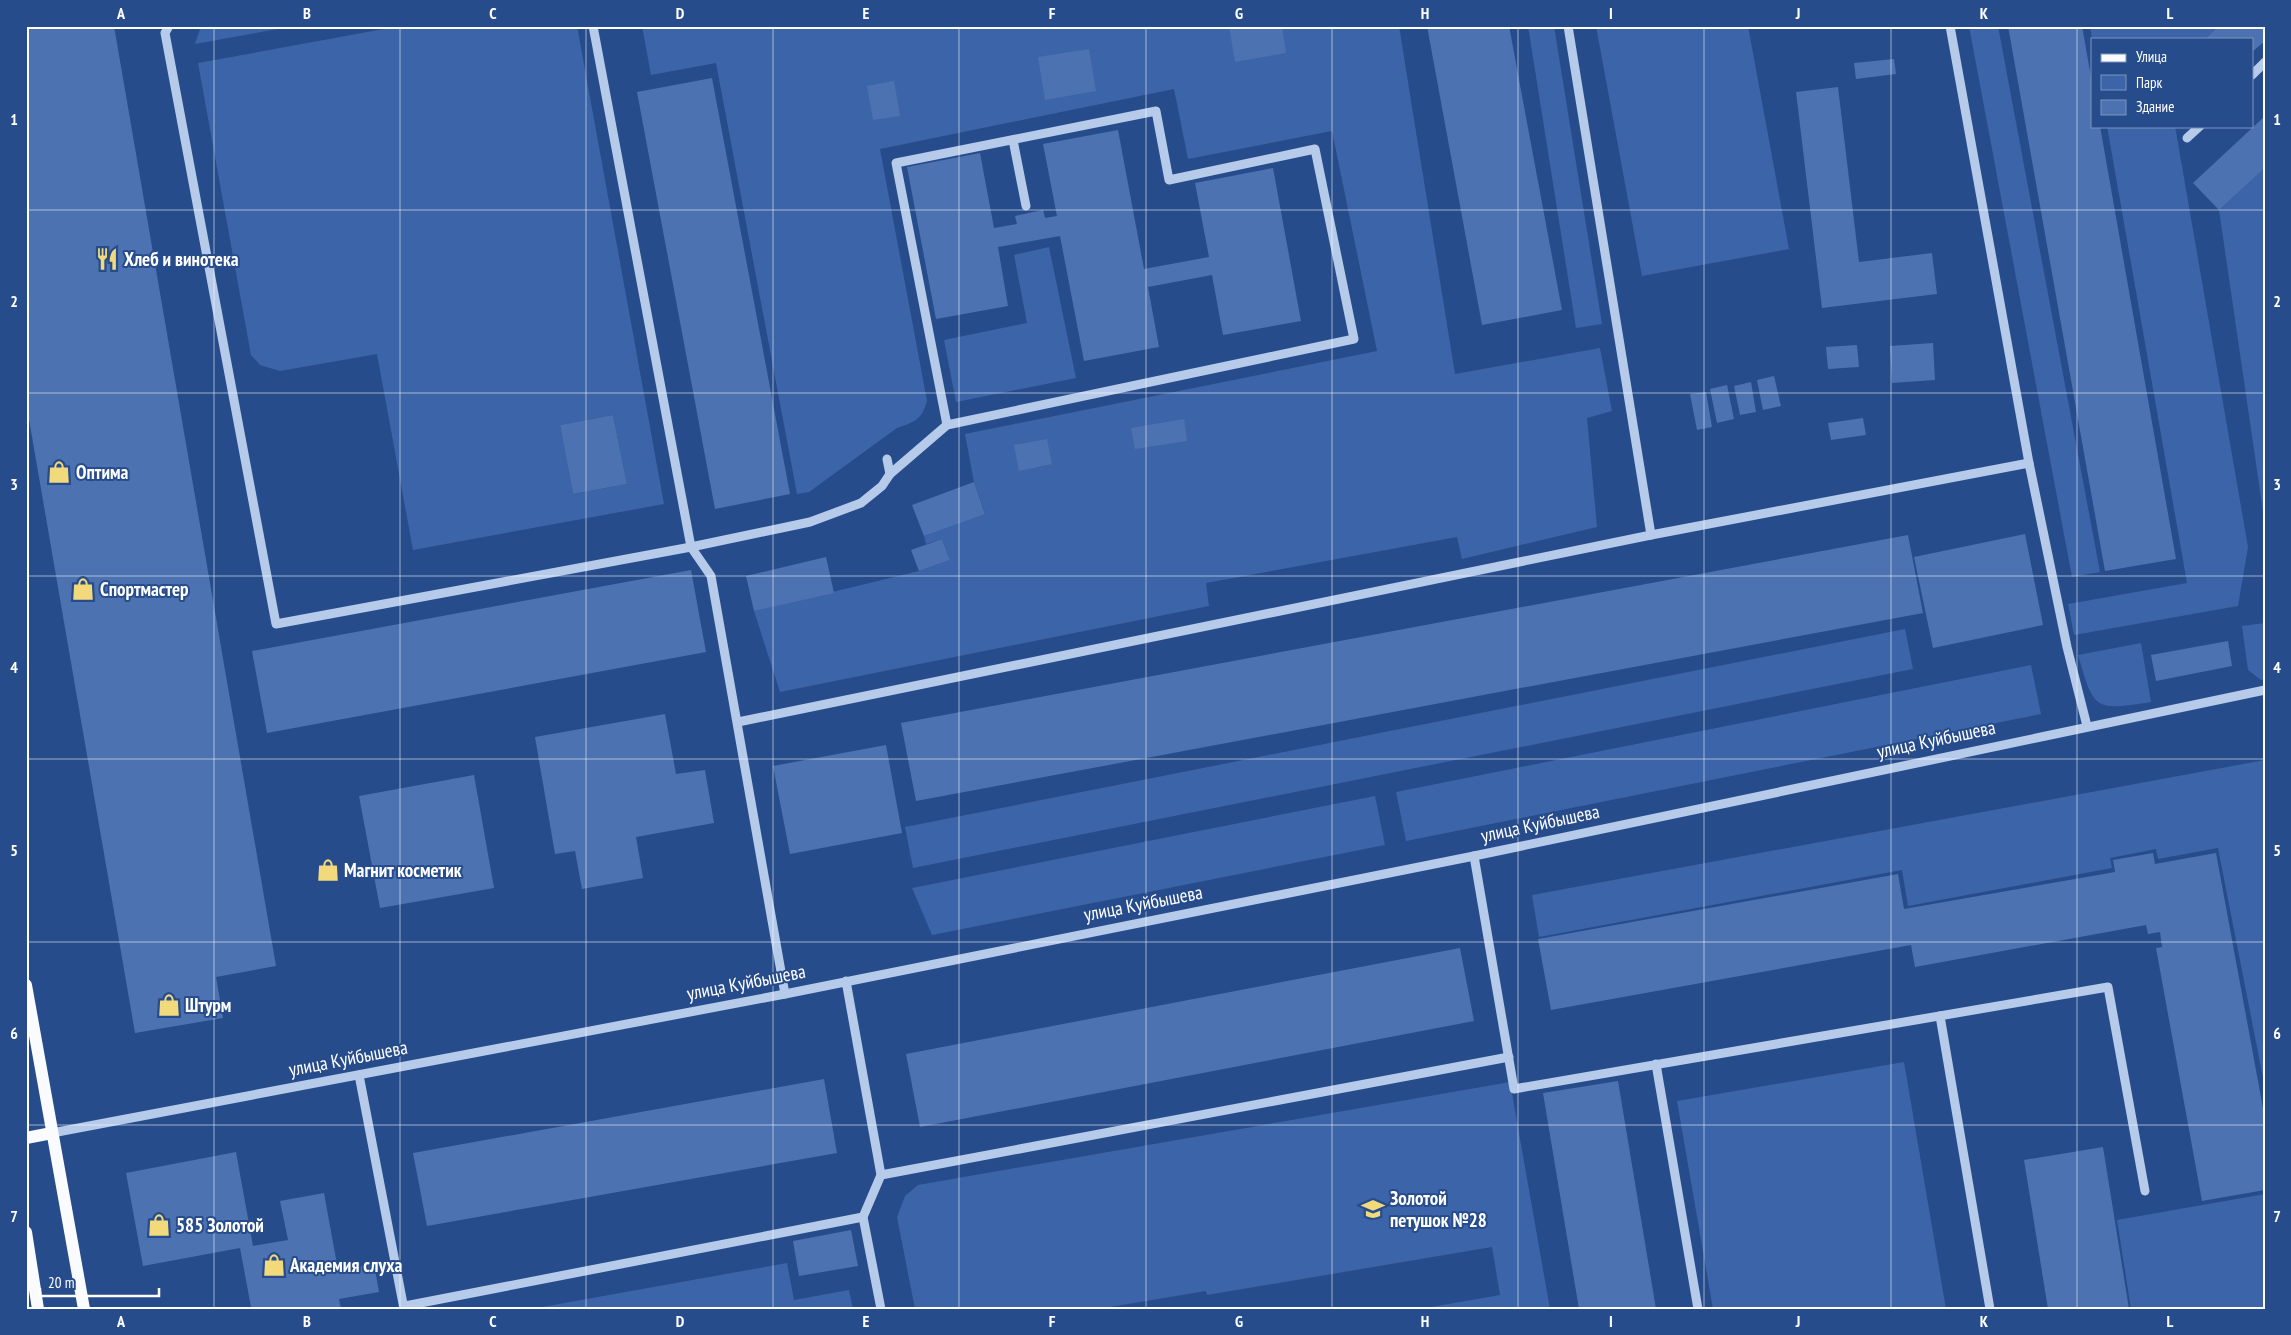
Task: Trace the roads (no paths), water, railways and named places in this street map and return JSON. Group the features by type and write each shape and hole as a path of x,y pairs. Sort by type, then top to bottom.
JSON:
{"main road":[{"path":"26,985 84,1309"},
{"name":"улица Куйбышева","path":"26,1138 52,1133"},
{"path":"26,1232 38,1309"}],"street":[{"path":"593,26 691,547 711,576 785,994"},
{"path":"1568,26 1650,535"},
{"path":"1950,26 2029,463 2067,647 2087,726"},
{"path":"166,28 276,624 691,547 810,522 842,512 860,503 882,486 890,474 947,426 1354,339 1315,150 1169,180 1156,111 896,163 947,426"},
{"path":"2254,73 2265,62"},
{"path":"2187,138 2198,128"},
{"path":"1013,140 1026,206"},
{"path":"888,459 890,474"},
{"path":"738,722 1650,535 2029,463"},
{"name":"улица Куйбышева","path":"52,1133 785,994 1474,856 2265,690"},
{"path":"1474,856 1514,1089 2108,987 2145,1191"},
{"path":"846,981 881,1176 863,1216 881,1309"},
{"path":"1940,1016 1990,1309"},
{"path":"881,1176 1509,1057"},
{"path":"1656,1064 1698,1309"},
{"path":"360,1075 405,1307 863,1216"}],"place":[{"name":"Хлеб и винотека","path":"107,259"},
{"name":"Оптима","path":"59,472"},
{"name":"Спортмастер","path":"83,589"},
{"name":"Магнит косметик","path":"328,870"},
{"name":"Штурм","path":"169,1005"},
{"name":"Золотой петушок №28","path":"1373,1209"},
{"name":"585 Золотой","path":"159,1225"},
{"name":"Академия слуха","path":"274,1265"}]}
